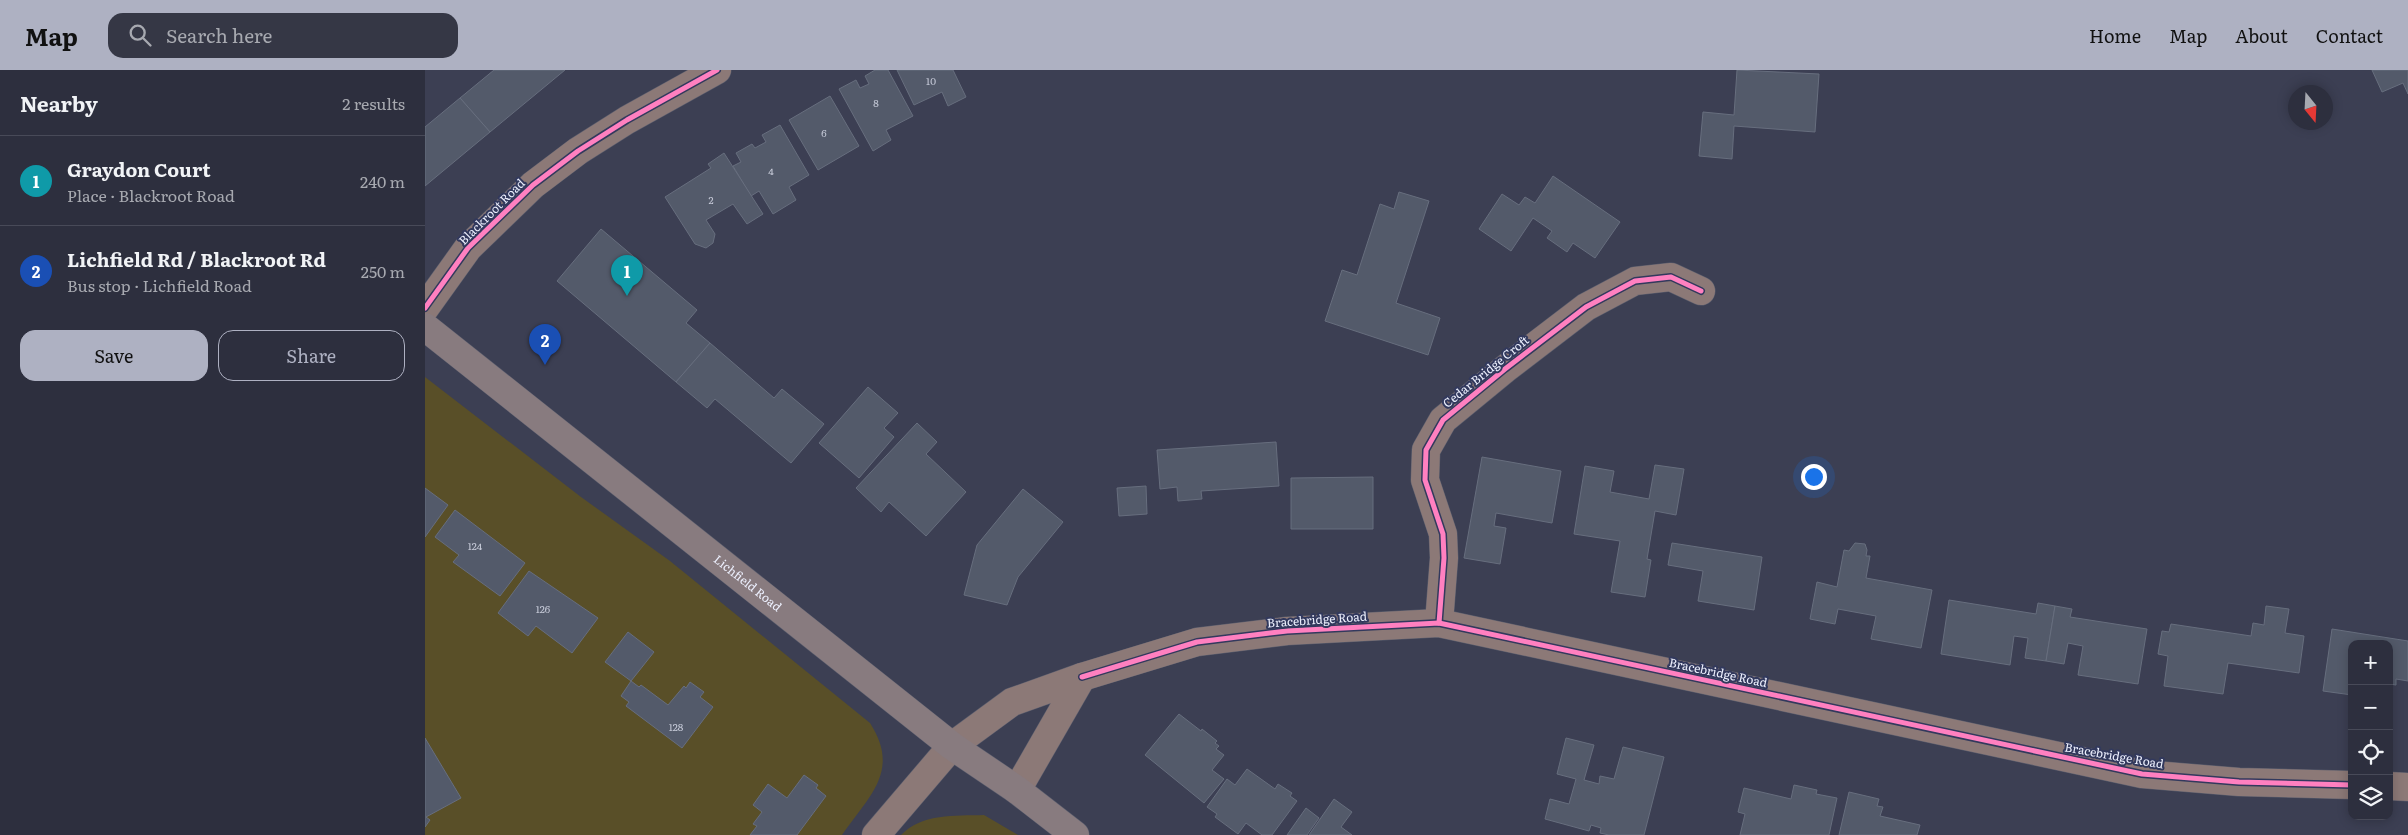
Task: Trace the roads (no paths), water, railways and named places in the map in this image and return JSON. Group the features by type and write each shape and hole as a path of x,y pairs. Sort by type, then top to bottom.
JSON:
{"main road":[{"name":"Lichfield Road","path":"425,327 952,746 1017,790 1075,835"}],"street":[{"name":"Blackroot Road","path":"425,308 468,248 533,185 578,151 627,120 717,70"},
{"name":"Cedar Bridge Croft","path":"1439,623 1444,558 1443,534 1425,480 1426,450 1443,420 1585,307 1635,281 1671,276 1701,290"},
{"name":"Bracebridge Road","path":"876,835 952,746 1012,702 1082,676 1197,642 1287,630 1439,623 2142,774 2239,782 2348,785"},
{"path":"1017,790 1082,676"},
{"path":"2393,786 2408,786"}],"place":[{"name":"Graydon Court","path":"627,296"},
{"name":"Lichfield Rd / Blackroot Rd","path":"545,365"}]}
